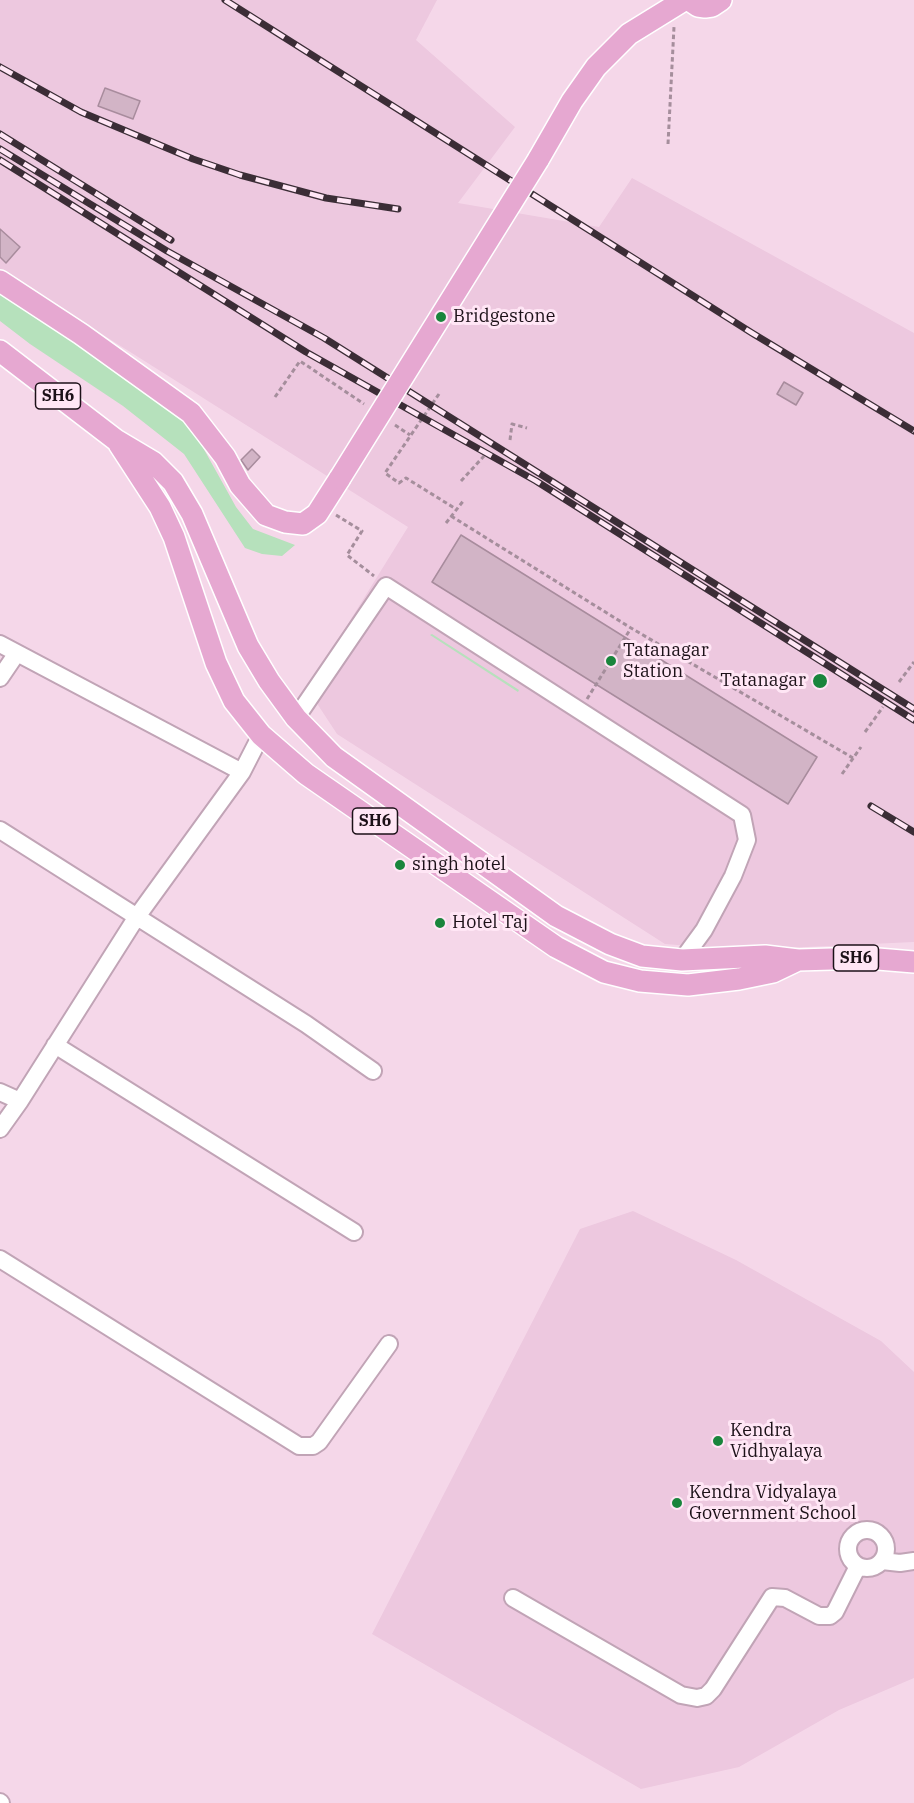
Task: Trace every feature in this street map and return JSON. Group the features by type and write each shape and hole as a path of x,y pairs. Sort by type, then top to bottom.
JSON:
{"main road":[{"path":"0,281 81,334 192,413 225,457 240,485 266,515 285,522 303,524 317,514 538,160 572,101 596,67 629,34 680,1 705,7 712,6 721,0"},
{"name":"SH6","path":"0,351 116,440 153,462 173,483 192,514 248,646 269,681 296,718 334,758 556,916 610,944 642,956 682,960 765,956 798,960 866,957 914,962"},
{"name":"SH6","path":"116,440 160,507 174,537 216,663 234,701 261,735 316,781 556,947 604,972 640,981 688,985 739,979 772,972 798,960"}],"street":[{"path":"296,718 386,586 742,815 747,840 734,876 704,930 682,960"},
{"path":"0,644 242,772"},
{"path":"0,678 16,653"},
{"path":"0,1129 136,918 242,772 261,735"},
{"path":"0,830 306,1024 373,1071"},
{"path":"55,1045 354,1232"},
{"path":"0,1092 20,1101"},
{"path":"0,1259 299,1446 313,1446 319,1442 390,1344"},
{"path":"882,1561 887,1549 882,1536 877,1532 864,1530 853,1537 848,1549 849,1556 858,1566 871,1568 882,1561 914,1562"},
{"path":"513,1598 681,1695 697,1698 706,1696 713,1689 772,1597 785,1598 819,1616 831,1616 836,1612 858,1566"}],"path":[{"path":"668,144 680,1"},
{"path":"275,397 300,361 364,404"},
{"path":"439,394 385,473 399,483 406,478 456,509"},
{"path":"392,423 410,435"},
{"path":"510,440 512,424 526,428"},
{"path":"461,481 484,456"},
{"path":"446,523 464,500"},
{"path":"322,505 362,531 347,555 386,586"},
{"path":"451,516 631,628 853,758"},
{"path":"579,710 631,628"},
{"path":"898,682 914,662"},
{"path":"865,732 884,707"},
{"path":"842,774 861,747"}],"shaded area":[{"path":"0,0 437,0 416,40 515,127 458,203 599,227 632,178 914,333 914,942 742,950 665,944 337,734 318,705 320,669 408,527 0,270"},
{"name":"Kendra Vidyalaya Government School","path":"633,1211 736,1260 881,1341 914,1372 914,1678 839,1710 739,1767 641,1789 372,1634 580,1229"}],"green space":[{"path":"0,292 137,385 191,426 236,507 253,529 295,545 282,556 262,554 245,548 184,454 123,406 30,344 0,321"},
{"path":"432,634 519,690 518,692 430,635"}],"building":[{"path":"105,88 140,101 133,119 98,106"},
{"path":"0,229 20,247 6,263 0,257"},
{"path":"784,382 803,393 796,405 777,394"},
{"path":"252,449 260,457 248,470 241,460"},
{"name":"Tatanagar Station","path":"461,535 817,757 788,804 432,582"}],"railway":[{"path":"225,0 752,333 914,431"},
{"path":"0,67 81,112 193,159 240,175 326,198 398,209"},
{"path":"0,134 171,240"},
{"path":"0,149 167,251 324,338 914,709"},
{"path":"0,160 306,352 536,481 914,720"},
{"path":"871,806 914,832"}],"place":[{"name":"Bridgestone","path":"441,317"},
{"name":"Tatanagar Station","path":"611,661"},
{"name":"Tatanagar","path":"820,681"},
{"name":"singh hotel","path":"400,865"},
{"name":"Hotel Taj","path":"440,923"},
{"name":"Kendra Vidhyalaya","path":"718,1441"},
{"name":"Kendra Vidyalaya Government School","path":"677,1503"}]}
